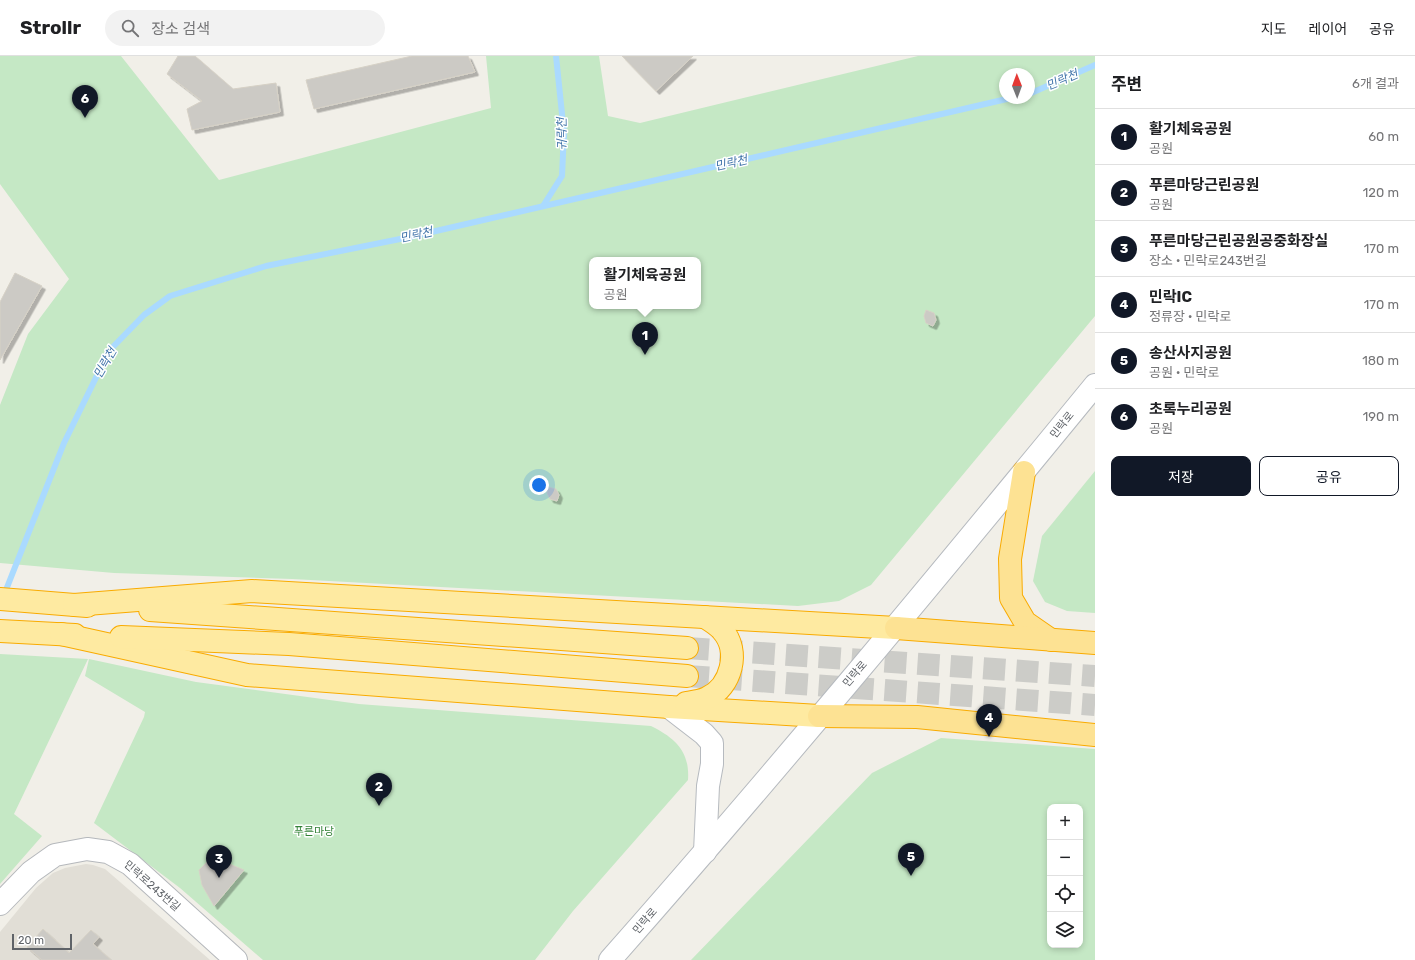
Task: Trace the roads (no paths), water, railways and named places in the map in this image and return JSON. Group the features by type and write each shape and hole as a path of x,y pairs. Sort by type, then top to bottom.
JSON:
{"highway":[{"path":"1024,472 1010,559 1011,598 1025,622 1051,640"},
{"path":"74,605 252,592 896,628 1095,643"},
{"path":"0,599 687,648"},
{"path":"669,707 707,699 723,686 732,667 732,646 722,630 705,617"},
{"path":"0,631 289,644 687,676"},
{"path":"60,634 247,675 669,707 819,716 917,717 1095,735"}],"main road":[{"name":"민락로","path":"610,960 705,852 819,716 896,628 1095,385"},
{"path":"669,707 704,734 712,743 712,764 708,786 705,852"},
{"name":"민락로243번길","path":"0,904 31,872 54,854 87,849 108,852 130,864 236,960"}],"waterway":[{"name":"귀락천","path":"543,206 562,176 564,133 556,56"},
{"name":"민락천","path":"1035,91 1095,65"},
{"name":"민락천","path":"4,595 64,443 109,351 144,315 170,296 266,266 410,237 999,101"}],"tunnel":[{"path":"687,648 1095,676"},
{"path":"687,676 1095,705"}],"place":[{"name":"초록누리공원","path":"85,118"},
{"name":"활기체육공원","path":"645,355"},
{"name":"민락IC","path":"989,737"},
{"name":"푸른마당근린공원","path":"379,806"},
{"name":"송산사지공원","path":"911,876"},
{"name":"푸른마당근린공원공중화장실","path":"219,878"}],"park label":[{"name":"푸른마당","path":"314,831"}]}
